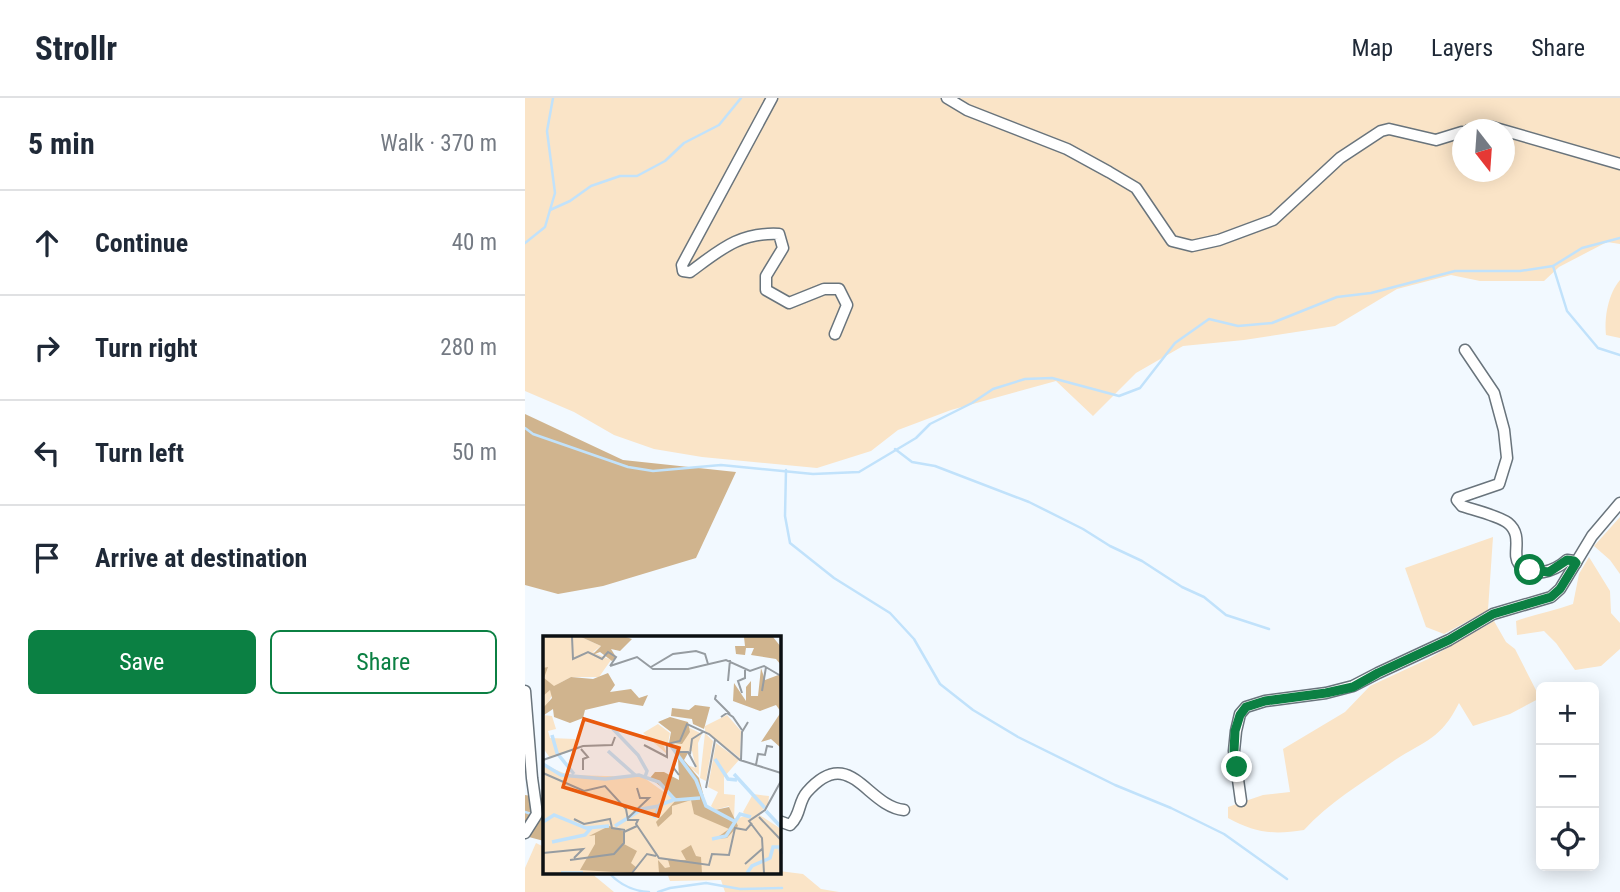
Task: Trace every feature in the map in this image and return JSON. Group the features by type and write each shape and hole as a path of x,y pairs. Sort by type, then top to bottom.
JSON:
{"street":[{"path":"772,98 682,265 683,271 690,272 731,242 759,233 779,234 783,248 766,276 766,290 789,303 824,289 839,289 847,305 835,334"},
{"path":"947,98 967,110 1067,149 1136,188 1172,241 1192,246 1219,240 1273,220 1340,158 1381,131 1403,131 1430,139 1452,134"},
{"path":"1515,133 1620,164"},
{"path":"1465,350 1494,393 1504,430 1507,458 1499,484 1457,500 1462,506 1508,523 1517,536 1517,561 1520,565 1541,573 1555,570 1567,560 1576,563"},
{"path":"1241,801 1234,751 1235,731 1240,715 1246,707 1265,701 1353,687 1449,640 1493,614 1551,597 1560,589 1592,536 1620,503"},
{"path":"525,691 537,814 525,833"},
{"path":"781,822 790,825 797,818 804,794 825,775 843,774 860,781 893,809 904,810"}],"shaded area":[{"path":"525,98 1620,98 1620,244 1607,242 1559,267 1544,281 1480,281 1451,275 1397,289 1335,326 1183,346 1136,373 1093,416 1056,381 951,410 898,430 871,451 817,468 702,457 654,449 614,435 574,412 525,391"},
{"path":"1620,280 1620,338 1606,335 1606,314"},
{"path":"525,414 623,460 736,472 696,558 603,586 558,594 525,585"},
{"path":"1620,517 1620,574 1610,560 1594,546"},
{"path":"1493,537 1488,610 1444,634 1426,627 1405,568"},
{"path":"1589,557 1610,591 1611,613 1620,623 1620,649 1601,666 1575,670 1544,631 1517,635 1516,621 1573,604 1579,574"},
{"path":"1494,621 1506,642 1515,649 1536,690 1536,700 1510,714 1473,726 1459,703 1439,732 1347,793 1324,810 1304,830 1265,832 1228,818 1228,807 1263,795 1290,792 1283,749 1345,712 1370,686 1428,659"},
{"path":"525,795 543,798 543,841 525,836"},
{"path":"536,843 543,846 543,874 592,874 614,892 525,892 525,868"},
{"path":"781,871 803,874 821,889 839,892 725,892 721,880 670,881 667,874 781,874"}],"waterway":[{"path":"525,243 545,227 555,193 547,131 553,98"},
{"path":"550,210 570,201 591,186 620,176 637,176 665,161 684,143 719,125 741,98"},
{"path":"525,428 533,434 628,467 653,471 721,465 813,474 859,472 916,438 930,424 993,389 1025,379 1052,378 1119,396 1140,388 1175,343 1209,319 1238,326 1272,323 1337,297 1371,293 1455,271 1520,271 1553,266 1582,248 1620,238"},
{"path":"1553,266 1567,311 1598,348 1620,355"},
{"path":"895,449 912,462 935,466 1029,502 1142,561 1182,587 1204,597 1226,615 1269,629"},
{"path":"786,470 785,516 790,543 834,578 890,613 914,639 940,684 973,710 1018,737 1115,785 1224,834 1287,879"},
{"path":"525,812 543,818"},
{"path":"610,874 627,887 649,892"},
{"path":"658,892 706,883 740,889 782,888"}],"route":[{"path":"1237,767 1234,751 1235,731 1240,715 1246,707 1254,703 1353,687 1449,640 1493,614 1551,597 1560,589 1576,563 1567,560 1549,572 1530,570"}]}
